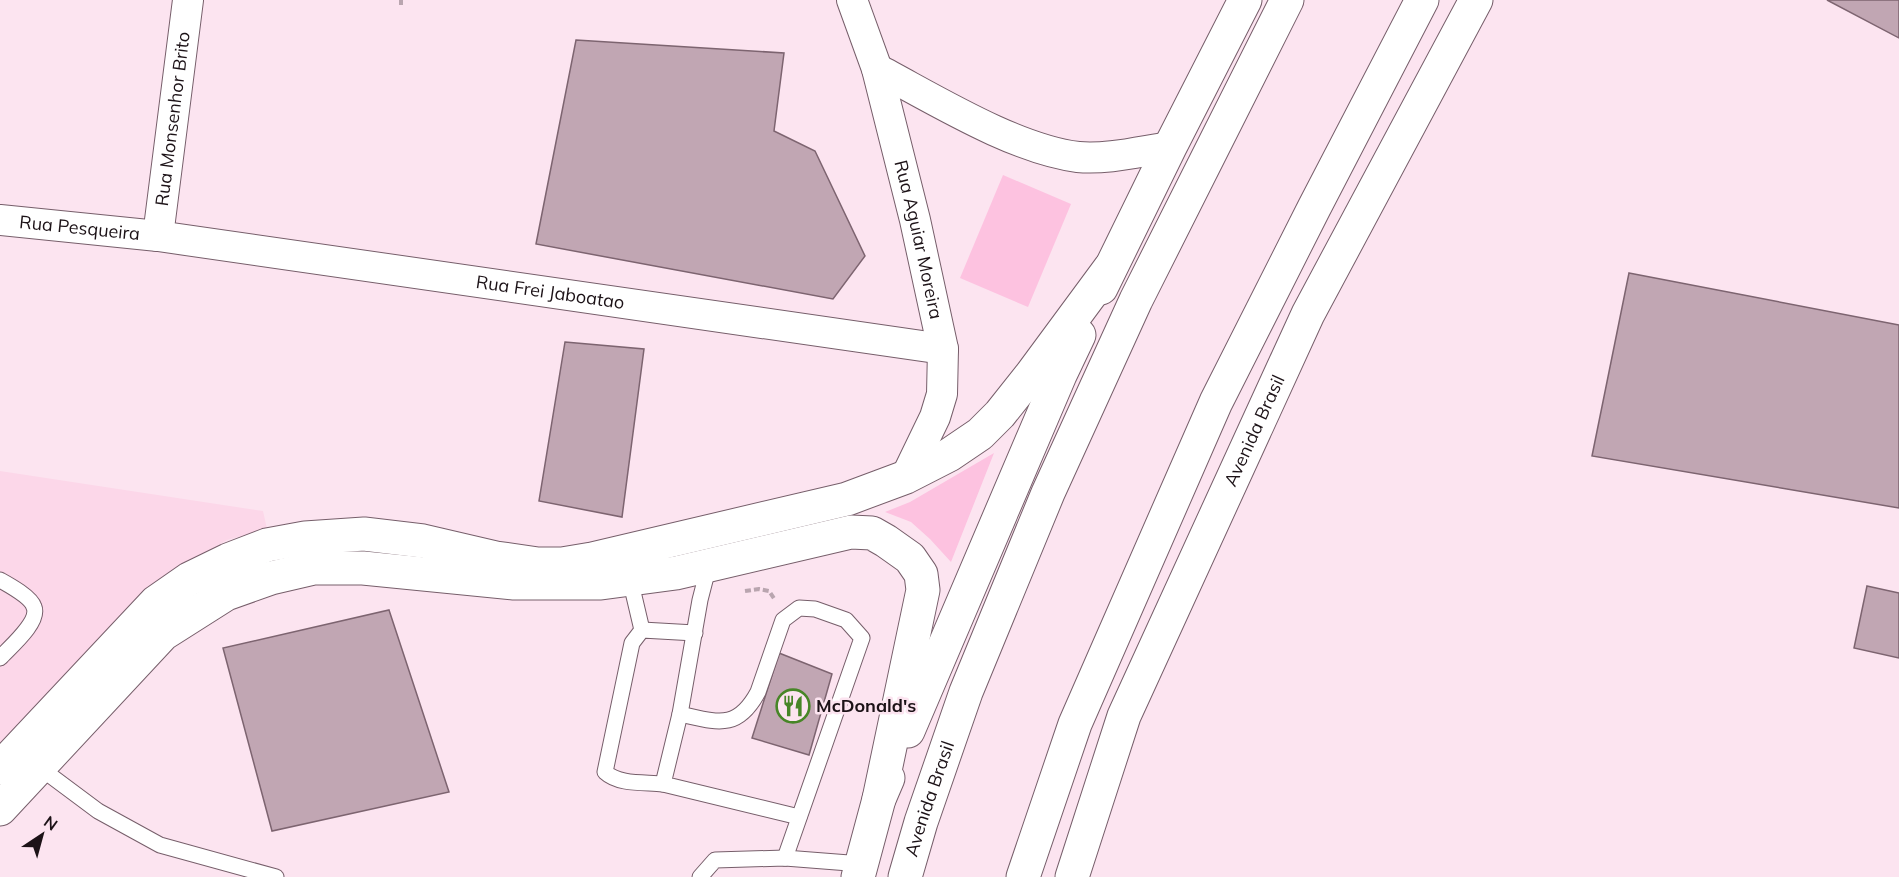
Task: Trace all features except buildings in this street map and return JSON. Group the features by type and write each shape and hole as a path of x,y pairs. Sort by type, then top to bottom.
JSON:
{"highway":[{"path":"879,799 1060,375 1110,268 1245,0"},
{"name":"Avenida Brasil","path":"905,877 921,822 966,692 1048,493 1136,300 1287,0"},
{"path":"1023,877 1075,724 1216,402 1422,0"},
{"name":"Avenida Brasil","path":"1079,868 1124,716 1308,314 1476,0"},
{"path":"0,768 156,602 189,579 228,560 267,546 305,538 364,534 423,541 496,558 538,564 562,564 847,499 906,477 980,434 1000,414 1110,268"},
{"path":"0,809 163,634 226,594 271,578 314,568 363,568 514,583 601,583 676,573 851,532 872,533 910,558 921,574 923,590 879,799 860,871"}],"street":[{"name":"Rua Monsenhor Brito","path":"158,236 188,0"},
{"name":"Rua Aguiar Moreira","path":"852,0 877,69 917,230 943,349 942,394 935,417 906,477"},
{"path":"877,69 1011,137 1054,152 1080,157 1170,147"},
{"name":"Rua Pesqueira","path":"0,220 158,236"},
{"name":"Rua Frei Jaboatao","path":"158,236 943,349"}],"lane":[{"path":"663,784 680,714 700,600 709,565"},
{"path":"630,579 642,630"},
{"path":"0,580 28,599 34,607 32,623 0,658"},
{"path":"680,714 713,721 728,721 742,714 758,692 783,620 799,608 814,609 846,620 862,638 785,858"},
{"path":"642,630 695,633"},
{"path":"642,630 632,643 605,772 610,777 623,781 663,784 799,817"},
{"path":"39,767 98,811 160,845 276,877"},
{"path":"700,877 715,860 785,858 860,871"}],"path":[{"path":"700,600 749,590 769,591 783,620"}],"shaded area":[{"path":"1003,175 1071,204 1028,307 960,278"},
{"path":"994,453 951,562 911,522 885,512 910,502"},
{"path":"0,471 263,511 267,529 227,540 182,566 0,745"}],"place":[{"name":"McDonald's","path":"793,706"}]}
